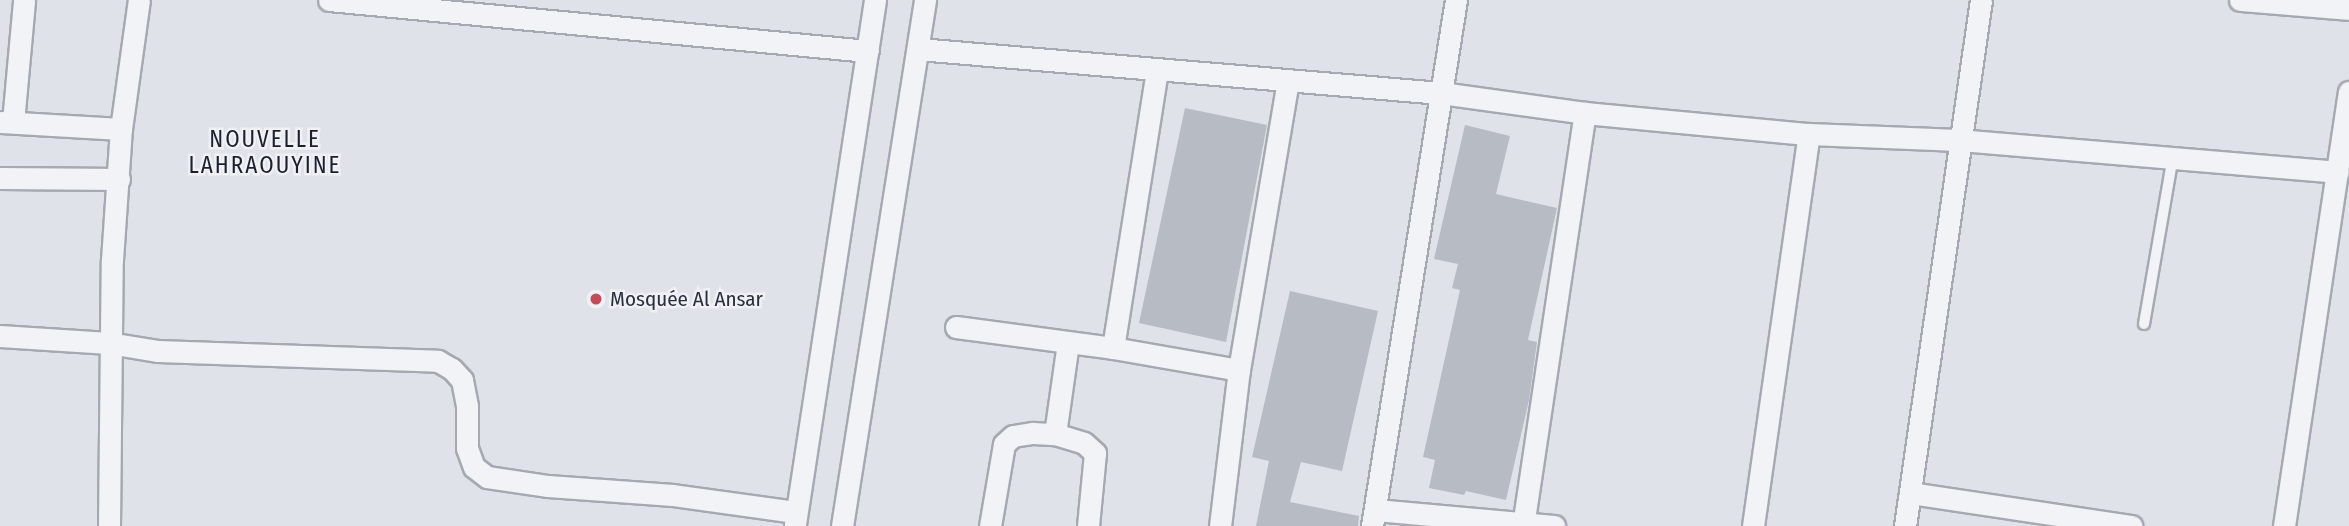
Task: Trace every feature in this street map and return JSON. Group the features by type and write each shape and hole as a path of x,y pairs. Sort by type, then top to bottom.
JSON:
{"street":[{"path":"24,0 6,122 121,129"},
{"path":"109,526 109,343 121,129 139,0"},
{"path":"329,0 868,51"},
{"path":"0,336 109,343 158,351 438,361 452,369 462,380 467,407 467,448 474,467 487,477 548,486 673,495 795,519 876,0"},
{"path":"842,526 925,0"},
{"path":"1456,0 1373,518 1554,526"},
{"path":"1905,526 1981,0"},
{"path":"2239,0 2349,9"},
{"path":"918,49 1441,93 1585,113 1809,134 1959,140 2338,172"},
{"path":"1113,348 1157,70"},
{"path":"1220,526 1239,370 1288,81"},
{"path":"2284,526 2349,92"},
{"path":"1523,524 1585,113"},
{"path":"1753,526 1809,134"},
{"path":"0,178 119,179"},
{"path":"956,327 1113,348 1239,370"},
{"path":"1055,434 1068,343"},
{"path":"990,526 1004,444 1013,436 1021,434 1055,434 1084,443 1095,453 1088,526"},
{"path":"1910,493 2102,524 2132,526"}],"lane":[{"path":"2144,324 2173,156"}],"building":[{"path":"1185,108 1267,125 1226,342 1139,323"},
{"path":"1465,125 1510,136 1496,194 1557,208 1528,340 1537,342 1529,400 1506,500 1466,491 1464,495 1429,488 1435,460 1423,457 1460,290 1452,288 1458,264 1434,259"},
{"path":"1290,291 1378,311 1342,471 1301,462 1290,502 1359,516 1358,526 1256,526 1269,461 1252,457"}],"place":[{"name":"Mosquée Al Ansar","path":"596,299"}],"district":[{"name":"NOUVELLE LAHRAOUYINE","path":"265,152"}]}
